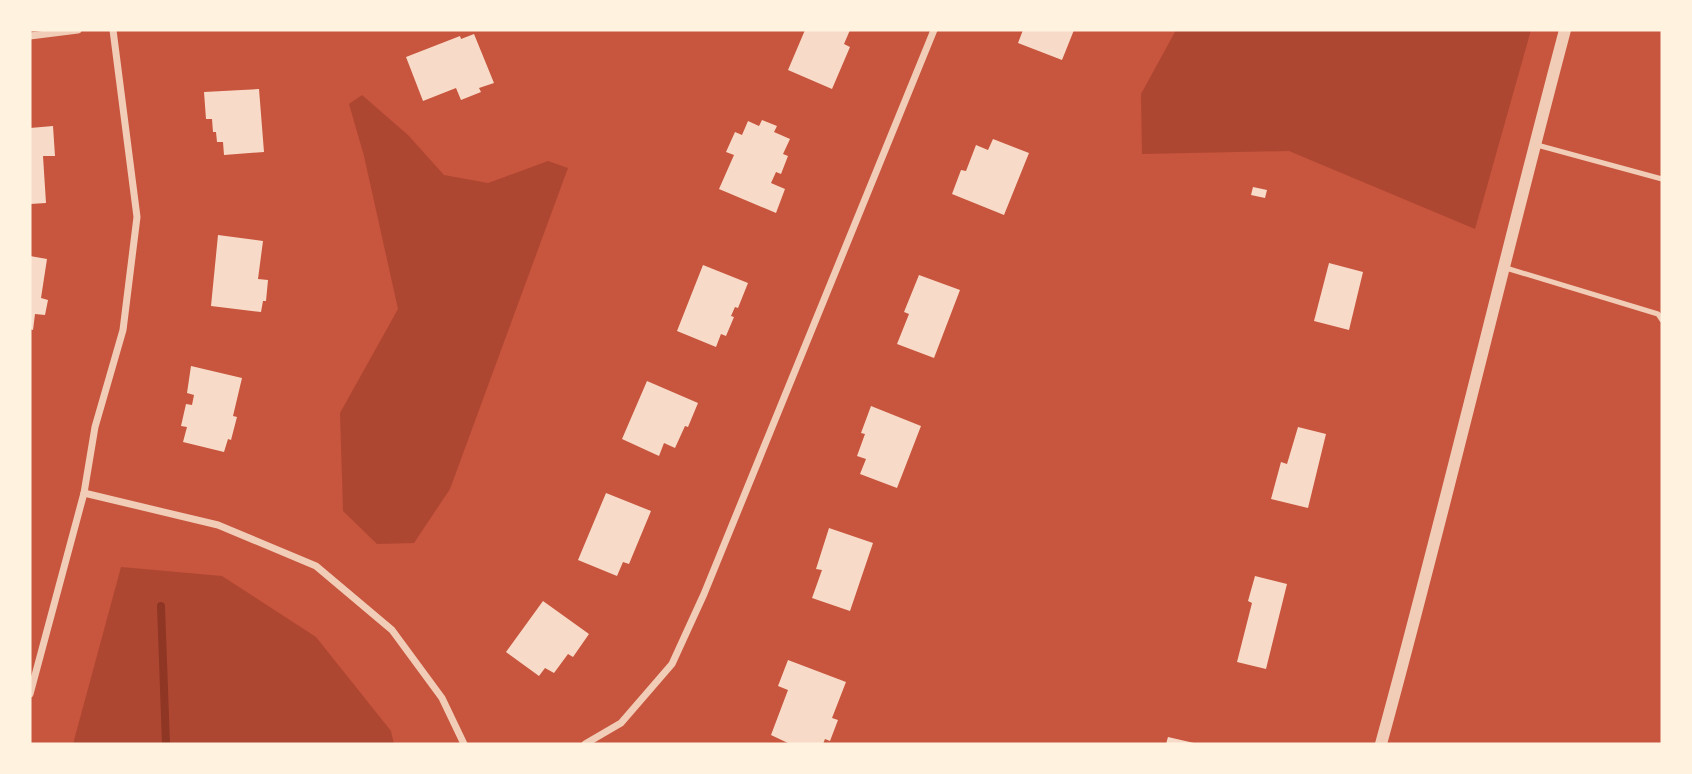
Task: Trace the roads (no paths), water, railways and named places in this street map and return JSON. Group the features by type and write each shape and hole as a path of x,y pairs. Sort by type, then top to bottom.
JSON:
{"street":[{"path":"30,36 78,30"},
{"path":"30,694 83,493 95,427 123,330 137,217 113,30"},
{"path":"585,744 621,723 672,664 705,594 934,30"},
{"path":"1381,744 1565,30"},
{"path":"83,493 218,525 316,566 392,630 442,698 464,744"}],"lane":[{"path":"1535,145 1662,178"},
{"path":"1503,267 1658,314 1662,320"}],"waterway":[{"path":"161,606 166,744"}]}
